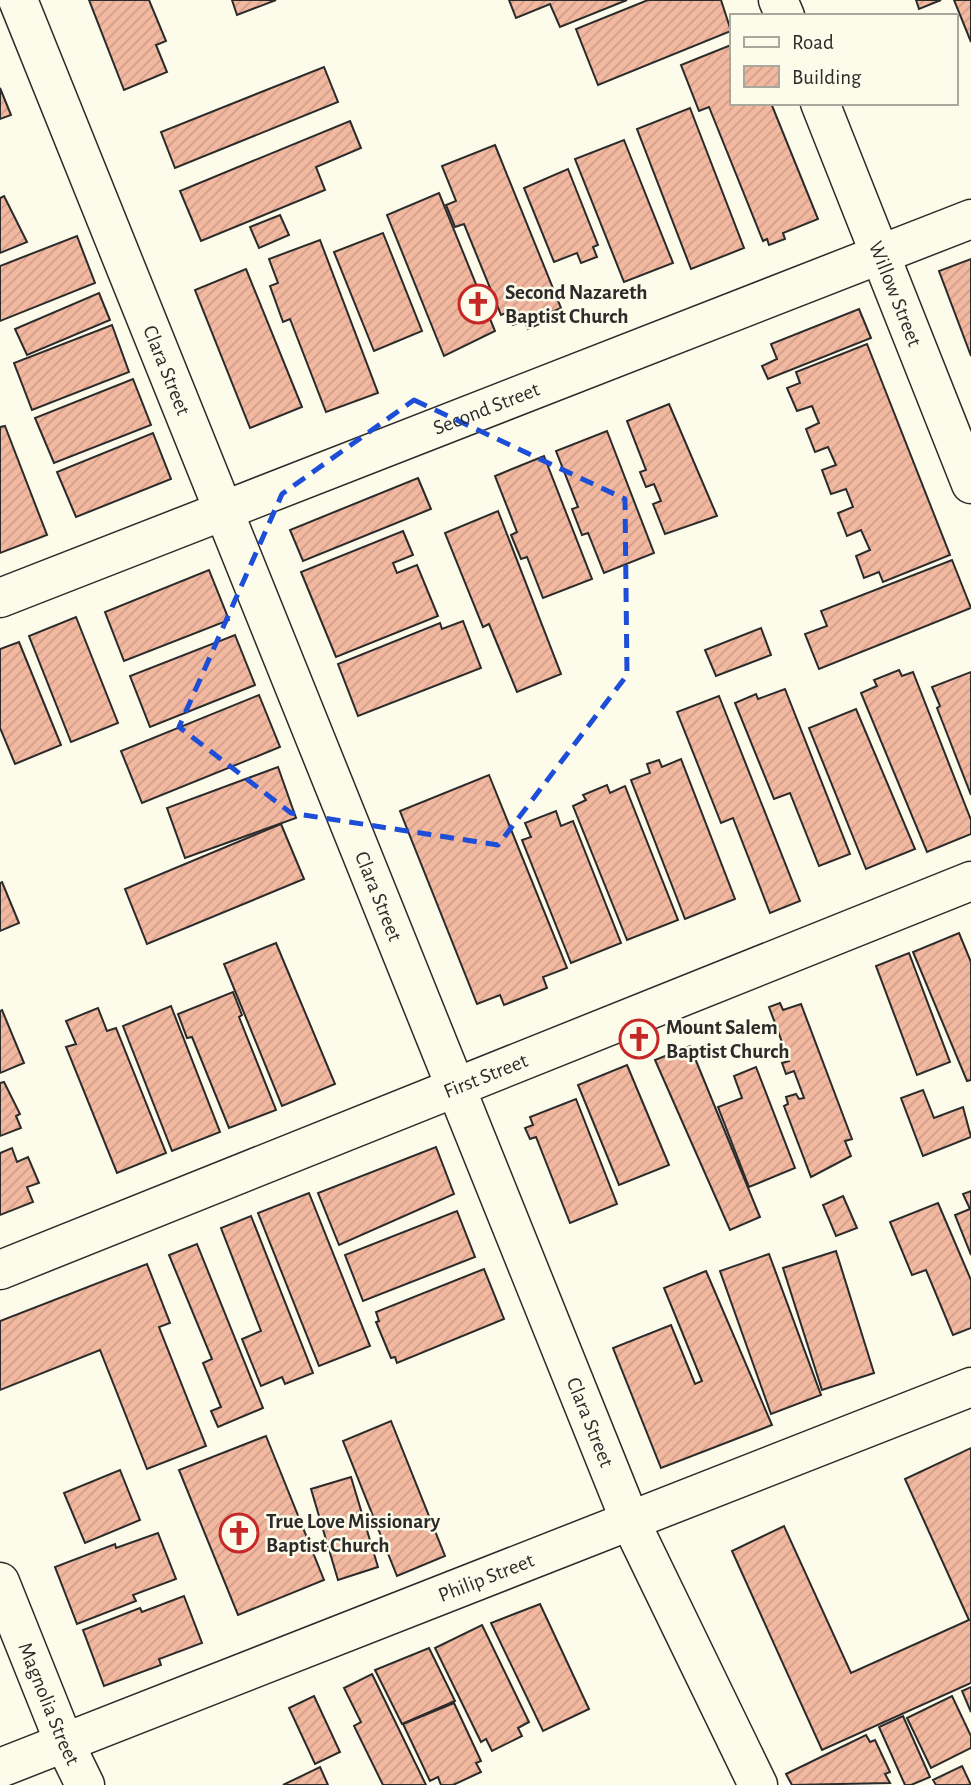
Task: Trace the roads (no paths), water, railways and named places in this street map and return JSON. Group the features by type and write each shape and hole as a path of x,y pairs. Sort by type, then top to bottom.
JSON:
{"street":[{"name":"Clara Street","path":"18,0 225,508 631,1523 758,1785"},
{"name":"Willow Street","path":"821,105 971,484"},
{"name":"Second Street","path":"0,598 971,219"},
{"name":"First Street","path":"0,1270 971,881"},
{"name":"Philip Street","path":"0,1768 631,1523 971,1387"},
{"name":"Magnolia Street","path":"0,1582 64,1742 85,1785"}],"place":[{"name":"Second Nazareth Baptist Church","path":"478,304"},
{"name":"Mount Salem Baptist Church","path":"639,1039"},
{"name":"True Love Missionary Baptist Church","path":"239,1533"}]}
